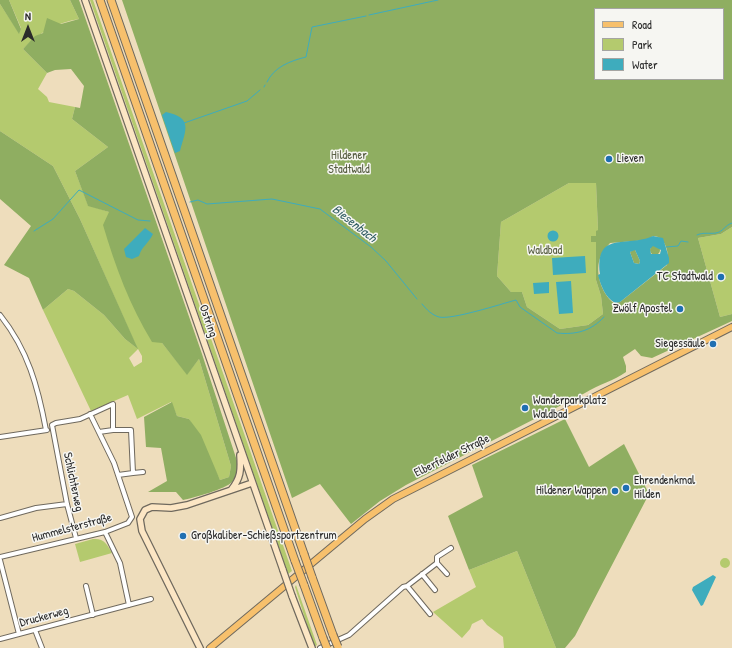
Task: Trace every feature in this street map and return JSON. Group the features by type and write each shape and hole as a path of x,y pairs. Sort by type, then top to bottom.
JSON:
{"highway":[{"path":"100,0 327,648"},
{"path":"111,0 338,648"}],"main road":[{"name":"Ostring","path":"84,0 239,447 311,647"},
{"name":"Elberfelder Straße","path":"210,648 365,519 393,498 732,327"},
{"path":"232,490 241,474 239,447"},
{"path":"200,648 142,532 140,519 145,510 152,507 171,508 187,505 252,482"}],"street":[{"path":"0,315 19,342 32,371 39,391 46,430"},
{"path":"0,437 52,429 53,424 72,420 113,404 113,430"},
{"name":"Hummelsterstraße","path":"0,558 105,532 128,523 132,517 118,475 90,414"},
{"name":"Schlichterweg","path":"52,429 67,504 76,538"},
{"path":"99,432 131,430 133,473"},
{"path":"118,475 143,472"},
{"path":"0,518 36,508 67,504"},
{"path":"105,532 120,563 128,605"},
{"path":"447,574 437,563 436,557 451,548"},
{"path":"0,558 19,634"},
{"path":"320,648 348,635 402,587 407,586 437,563"},
{"path":"422,574 435,590"},
{"path":"86,586 93,615"},
{"path":"407,586 430,614"},
{"name":"Druckerweg","path":"0,639 151,599"},
{"path":"35,630 42,648"}],"green space":[{"path":"0,0 9,0 21,29 19,34 0,4"},
{"path":"9,0 70,0 79,19 71,20 49,29 35,38 23,49 47,73 38,89 47,97 49,102 75,107 72,119 108,147 75,171 88,205 109,212 162,343 187,374 199,359 231,466 229,477 220,480 189,419 177,416 171,402 137,419 128,395 91,411 43,310 68,289 74,291 104,315 125,339 137,348 80,219 53,166 0,131 0,4 19,33 21,28","holes":["138,349 142,356 142,362 134,367 129,358"]},
{"path":"70,0 79,0 202,354 238,464 235,478 229,485 188,499 183,500 176,492 148,492 167,481 161,448 146,447 144,417 172,402 177,416 189,419 201,435 220,480 229,477 231,466 199,359 187,375 162,343 152,342 130,300 113,256 103,225 109,212 88,206 75,171 108,147 72,119 75,107 80,108 84,86 71,69 55,70 47,73 23,49 35,36 43,33 47,18 61,24 79,19"},
{"path":"90,0 93,0 292,571 288,574"},
{"name":"Hildener Stadtwald","path":"122,0 732,0 732,227 721,234 698,238 720,317 732,314 732,321 652,358 641,356 635,349 623,357 626,372 406,485 380,501 351,524 320,484 292,498","holes":["569,183 596,183 598,230 596,231 596,236 591,236 591,242 596,242 596,280 601,296 603,314 588,325 560,329 527,307 522,292 511,292 497,276 501,222","653,236 661,239 666,247 668,256 667,265 620,302 614,303 609,299 602,288 600,281 598,268 602,252 610,243 647,240"]},
{"path":"0,131 53,166 80,219 138,349 125,339 104,315 74,291 68,289 43,310 29,278 4,265 31,226 0,199"},
{"name":"Waldbad","path":"569,183 596,183 598,230 596,236 591,237 591,242 596,242 596,280 601,296 603,314 588,325 560,329 527,307 522,292 511,292 497,276 501,222"},
{"name":"TC Stadtwald","path":"732,227 732,314 720,317 698,238 721,234"},
{"path":"655,245 660,250 655,255 650,250"},
{"path":"635,250 640,261 639,264 634,263 630,252"},
{"path":"565,419 589,467 624,444 649,494 575,636 565,648 556,648 517,551 469,570 448,516 483,497 472,465"},
{"path":"93,539 105,542 112,553 80,562 75,544"},
{"path":"517,551 556,648 504,648 503,637 487,625 482,619 472,624 470,629 462,638 433,612 476,587 469,570"},
{"path":"725,558 730,563 725,568 720,563"},
{"path":"296,585 317,645 314,647 295,587"}],"water":[{"path":"166,112 175,114 184,121 185,131 180,151 175,153 162,115"},
{"path":"145,228 153,234 139,256 132,259 126,257 124,249"},
{"path":"553,230 557,232 559,236 557,240 553,242 549,240 547,236 549,232"},
{"path":"653,236 663,238 669,263 620,302 615,303 606,294 598,275 600,274 600,260 602,251 607,246 614,243","holes":["653,246 661,250 660,254 651,254 650,249","635,250 640,261 639,264 634,263 630,252"]},
{"path":"585,256 586,273 553,275 552,258"},
{"path":"571,281 573,313 559,314 556,282"},
{"path":"549,282 549,293 534,294 533,283"},
{"path":"713,575 716,577 703,605 701,606 692,590 693,587"}],"waterway":[{"path":"369,15 438,0"},
{"path":"267,82 274,72 283,65 306,57 312,27 366,16"},
{"path":"184,123 247,101 260,90"},
{"name":"Biesenbach","path":"34,231 53,219 79,190 138,220 150,221"},
{"name":"Biesenbach","path":"190,202 198,200 207,204 272,199 320,209 371,247 386,261 417,299"},
{"name":"Biesenbach","path":"697,235 718,232 732,223"},
{"name":"Biesenbach","path":"666,247 678,246 681,241 688,242"},
{"name":"Biesenbach","path":"422,304 434,315 445,317 465,314 516,300 520,307 557,333 577,333 583,331 594,326 604,317"}],"place":[{"name":"Lieven","path":"609,159"},
{"name":"TC Stadtwald","path":"721,277"},
{"name":"Zwölf Apostel","path":"680,309"},
{"name":"Siegessäule","path":"713,344"},
{"name":"Wanderparkplatz Waldbad","path":"525,408"},
{"name":"Ehrendenkmal Hilden","path":"626,488"},
{"name":"Hildener Wappen","path":"615,491"},
{"name":"Großkaliber-Schießsportzentrum","path":"183,536"}]}
